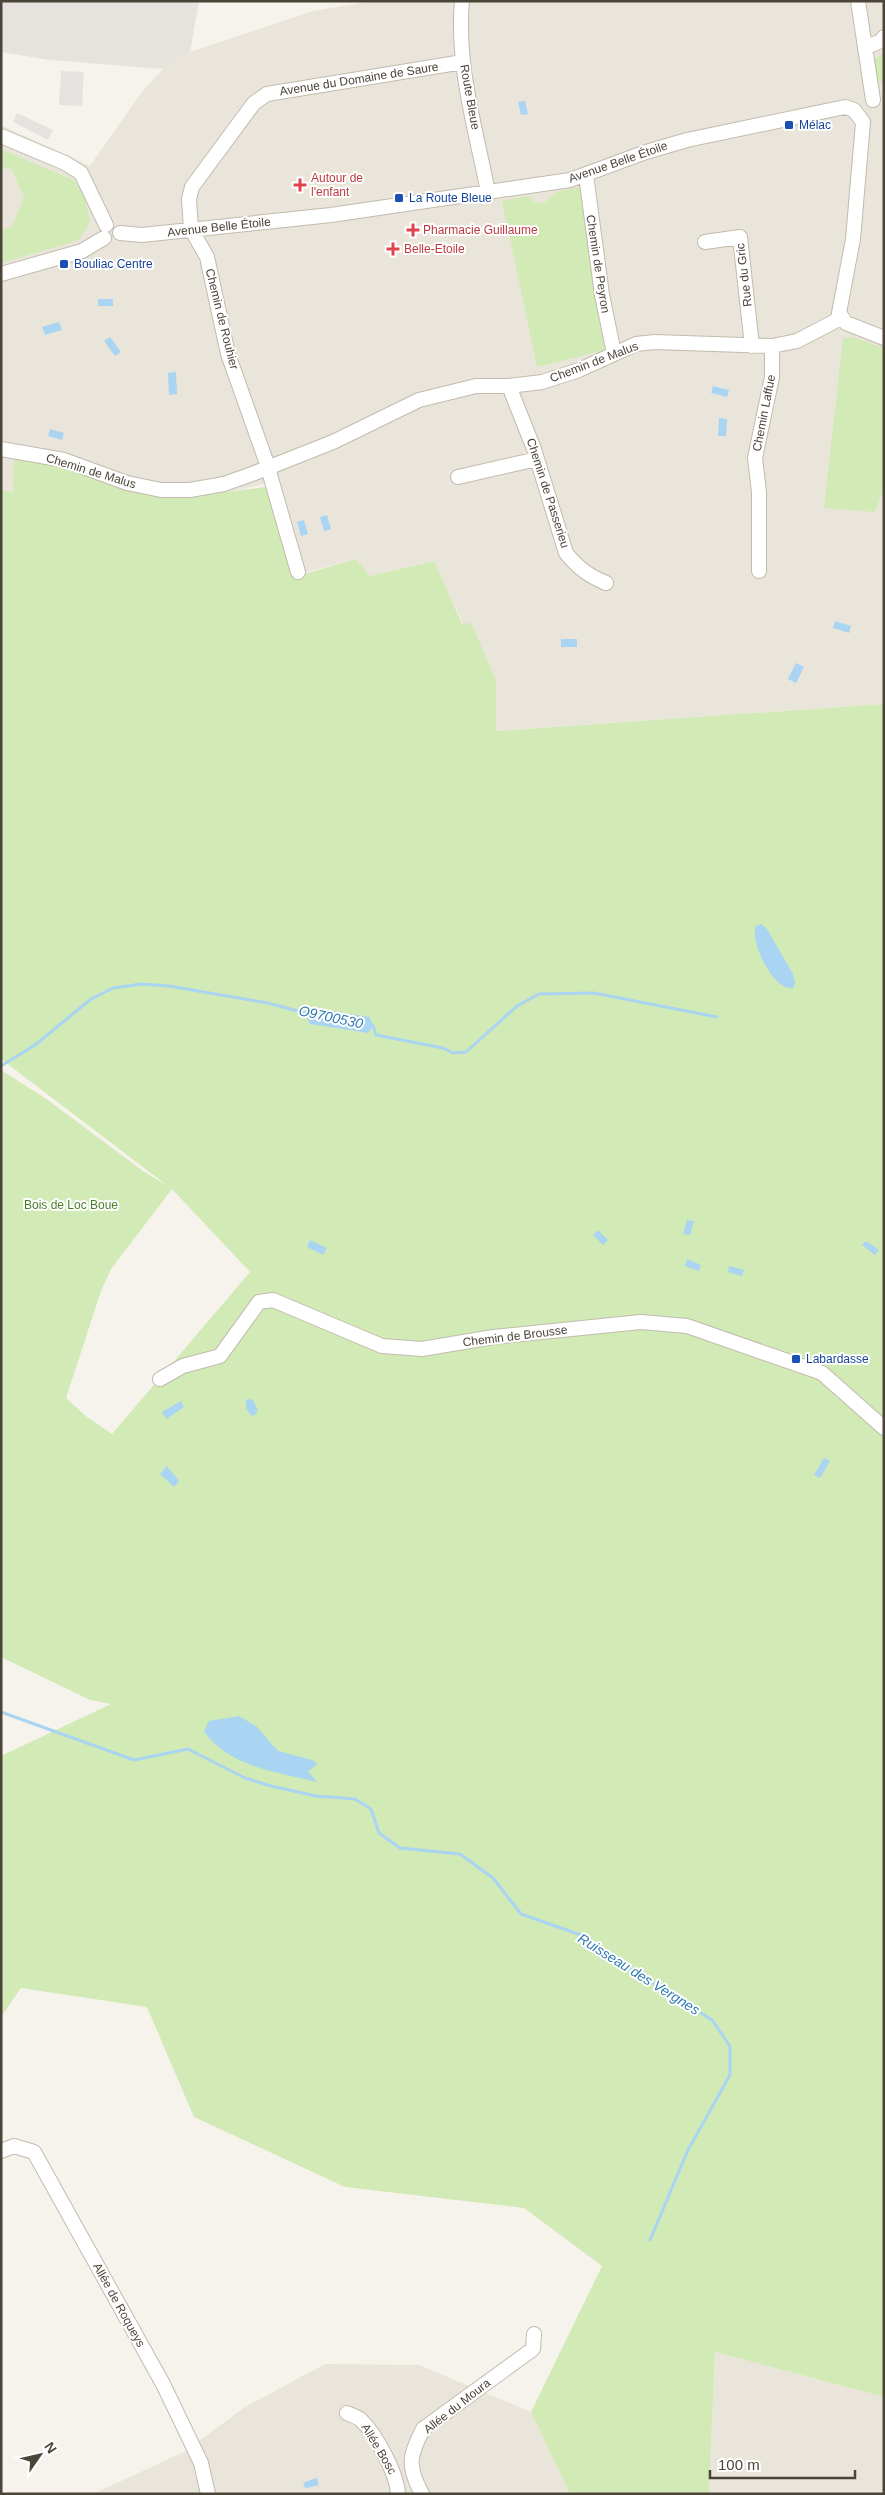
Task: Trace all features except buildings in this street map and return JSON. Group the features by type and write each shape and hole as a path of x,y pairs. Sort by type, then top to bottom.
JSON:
{"street":[{"name":"Route Bleue","path":"462,1 460,17 463,62 488,192"},
{"path":"858,1 878,99 858,113 863,122 853,239 839,309 841,318 852,326 884,338"},
{"path":"866,47 880,41 884,37"},
{"name":"Avenue du Domaine de Saure","path":"191,229 189,199 192,187 254,103 267,94 463,62"},
{"name":"Avenue Belle Étoile","path":"105,231 116,226 120,233 142,235 331,215 488,192 586,175 646,152 687,140 840,108 850,108 858,113"},
{"path":"1,136 65,163 81,173 105,231 82,251 1,274"},
{"name":"Chemin de Peyron","path":"586,175 602,295 614,353"},
{"name":"Chemin de Rouhier","path":"191,229 207,257 228,354 268,468"},
{"name":"Rue du Gric","path":"705,242 740,237 752,346"},
{"name":"Chemin de Malus","path":"1,449 64,460 127,483 161,490 190,490 224,484 268,468 334,442 419,400 476,386 510,386 542,382 579,370 636,344 655,342 772,346 797,341 841,318"},
{"name":"Chemin Laffue","path":"759,571 759,492 755,458 772,377 772,346"},
{"name":"Chemin de Passerieu","path":"510,386 537,459 566,553 576,566 589,576 606,583"},
{"path":"458,477 537,459"},
{"path":"268,468 298,572"},
{"name":"Chemin de Brousse","path":"160,1379 183,1366 220,1356 259,1302 273,1300 382,1346 422,1349 493,1337 641,1322 687,1326 822,1373 884,1428"},
{"name":"Allée de Roqueys","path":"1,2151 14,2146 34,2152 163,2384 201,2463 208,2494"},
{"name":"Allée du Moura","path":"422,2494 411,2474 413,2449 423,2429 533,2348 534,2334"},
{"name":"Allée Bosc","path":"347,2413 361,2419 387,2459 398,2481 398,2494"}],"shaded area":[{"path":"1,1 199,1 190,52 163,69 50,60 1,52"},
{"path":"373,1 884,1 884,704 495,731 496,680 463,624 433,561 370,576 356,559 296,575 269,483 234,491 150,495 13,493 1,490 1,125 90,166 141,93 163,69 190,52 313,11"},
{"path":"61,71 84,72 82,106 59,105"},
{"path":"17,113 53,130 48,140 13,122"},
{"path":"715,2352 884,2397 884,2494 709,2494"},
{"path":"325,2364 419,2365 531,2412 570,2494 93,2494 184,2452 245,2407"}],"green space":[{"path":"884,53 884,84 877,79 875,59"},
{"path":"1,149 75,181 84,196 90,221 86,230 77,241 1,263 1,229 12,227 24,197 11,168 1,169"},
{"path":"580,187 609,349 537,367 502,201 528,196 535,202 544,203 556,192"},
{"path":"853,337 884,348 884,487 875,512 824,508 843,338"},
{"name":"Bois de Loc Boue","path":"14,456 63,464 150,495 234,491 273,486 301,575 356,559 370,576 434,561 462,624 471,623 496,680 496,731 884,704 884,2397 715,2352 709,2494 570,2494 531,2412 602,2266 524,2208 345,2187 194,2117 147,2007 21,1988 1,2017 1,1756 111,1704 90,1700 1,1657 1,1070 48,1100 143,1171 168,1186 1,1059 1,490 13,492","holes":["172,1189 250,1272 112,1434 87,1417 66,1398 101,1291 111,1269"]}],"water":[{"path":"525,101 528,114 521,115 518,102"},
{"path":"98,299 113,299 113,306 98,306"},
{"path":"59,322 62,330 45,335 42,327"},
{"path":"110,337 121,352 115,356 104,341"},
{"path":"176,372 177,394 169,395 168,373"},
{"path":"713,386 729,390 727,397 711,393"},
{"path":"719,418 727,419 726,436 718,436"},
{"path":"50,429 64,433 62,440 48,436"},
{"path":"327,515 331,529 324,531 320,517"},
{"path":"304,520 308,534 301,536 297,522"},
{"path":"835,621 851,626 849,633 833,628"},
{"path":"561,639 577,639 577,647 561,647"},
{"path":"796,663 804,667 796,683 788,679"},
{"path":"761,924 767,929 793,974 795,983 793,988 786,987 778,982 765,964 756,943 755,933 756,926"},
{"path":"312,1008 370,1017 373,1026 368,1033 310,1024 306,1017"},
{"path":"687,1220 694,1221 690,1235 683,1234"},
{"path":"598,1230 608,1240 603,1245 593,1235"},
{"path":"310,1240 327,1248 323,1255 307,1247"},
{"path":"866,1241 879,1250 875,1255 862,1245"},
{"path":"687,1259 701,1265 699,1271 685,1266"},
{"path":"729,1266 744,1270 742,1276 728,1272"},
{"path":"246,1400 253,1400 258,1410 252,1416 246,1409"},
{"path":"181,1401 184,1407 166,1419 162,1412"},
{"path":"824,1458 830,1461 820,1478 814,1475"},
{"path":"167,1466 179,1481 174,1487 160,1474"},
{"path":"239,1716 256,1726 278,1751 312,1760 318,1764 308,1771 317,1782 270,1771 240,1760 226,1753 204,1731 209,1721"},
{"path":"317,2478 319,2485 306,2488 303,2486 305,2482"}],"waterway":[{"name":"O9700530","path":"1,1066 35,1045 91,999 113,988 142,984 169,986 268,1003 309,1014"},
{"name":"O9700530","path":"370,1025 373,1026 376,1035 443,1048 453,1053 466,1052 517,1006 539,994 594,993 717,1017"},
{"name":"Ruisseau des Vergnes","path":"1,1712 134,1760 188,1749 245,1778 271,1786 316,1796 355,1799 371,1809 379,1833 400,1848 460,1854 493,1878 521,1914 581,1935 608,1955 712,2020 730,2046 730,2075 688,2150 650,2240"}],"place":[{"name":"Mélac","path":"789,125"},
{"name":"Autour de l'enfant","path":"300,185"},
{"name":"La Route Bleue","path":"399,198"},
{"name":"Pharmacie Guillaume","path":"413,230"},
{"name":"Belle-Etoile","path":"393,249"},
{"name":"Bouliac Centre","path":"64,264"},
{"name":"Labardasse","path":"796,1359"}]}
